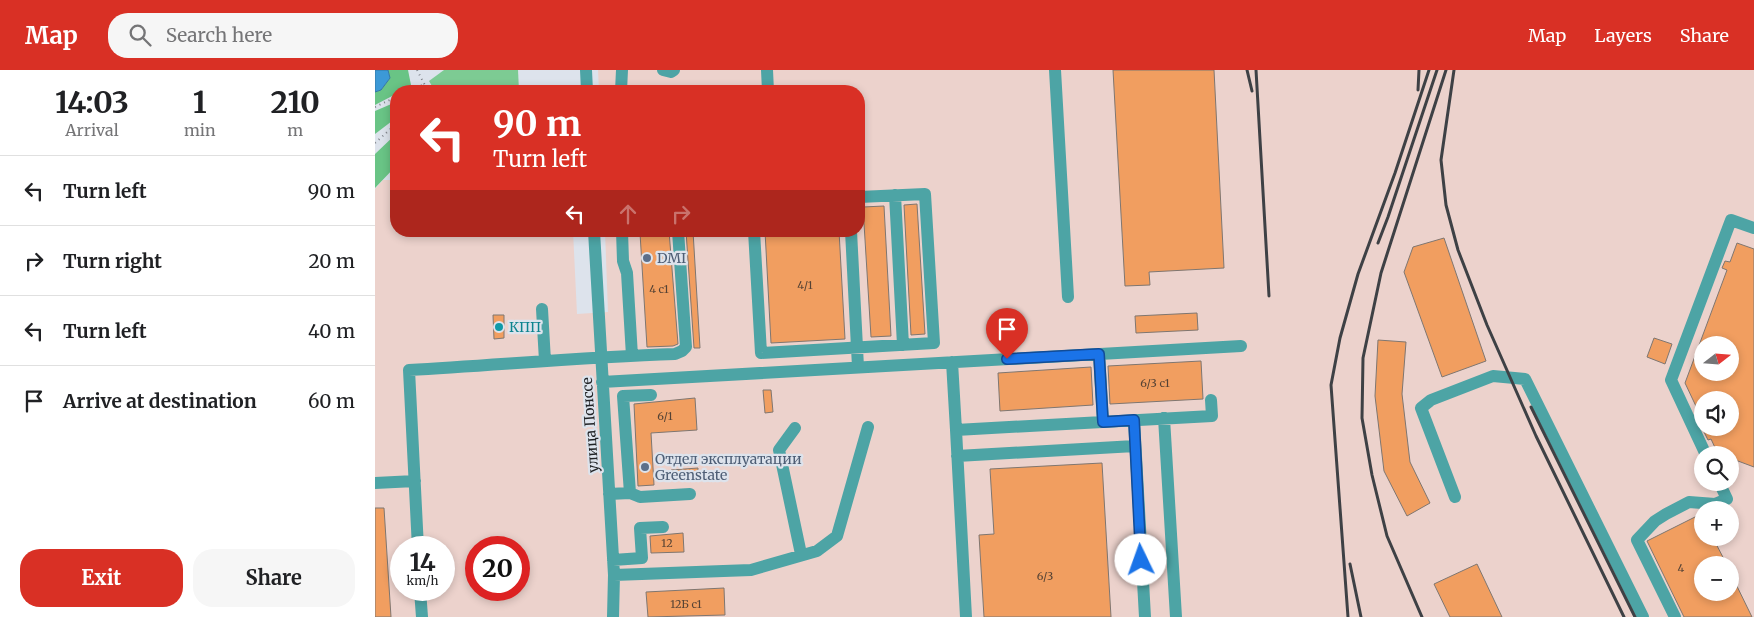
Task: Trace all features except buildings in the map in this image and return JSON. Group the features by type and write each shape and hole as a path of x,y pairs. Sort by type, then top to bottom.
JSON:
{"street":[{"path":"586,70 587,85"},
{"path":"621,85 622,70"},
{"path":"663,70 671,72 674,70"},
{"path":"767,70 768,85"},
{"path":"1055,70 1068,297"},
{"path":"754,237 761,353 934,343 925,194 865,197"},
{"path":"895,195 903,345"},
{"path":"1702,446 1671,380 1731,220 1754,228"},
{"name":"улица Понссе","path":"594,237 614,575 613,617"},
{"path":"622,237 623,261 627,273 632,356"},
{"path":"417,536 409,370 487,366 545,360 675,354 682,351 685,347 678,237"},
{"path":"851,237 858,367"},
{"path":"542,309 545,360"},
{"path":"602,382 1241,346"},
{"path":"1099,354 1103,422"},
{"path":"952,362 966,617"},
{"path":"1455,496 1421,408 1431,400 1493,376 1525,379 1643,617"},
{"path":"629,493 623,396 651,395"},
{"path":"956,430 1212,416 1211,400"},
{"path":"1165,418 1175,617"},
{"path":"1134,420 1145,617"},
{"path":"614,575 751,570 801,554 817,551 837,536 868,427"},
{"path":"795,428 779,450 801,554"},
{"path":"957,456 1135,446"},
{"path":"607,458 627,456"},
{"path":"375,483 415,481"},
{"path":"1675,617 1637,540 1655,521 1689,502 1715,504 1727,499 1723,491"},
{"path":"609,494 629,493 640,497 690,494"},
{"path":"613,560 642,558 640,528 663,527"},
{"path":"421,601 422,617"}],"path":[{"path":"417,70 425,84"},
{"path":"375,107 390,100"},
{"path":"375,143 390,129"}],"shaded area":[{"path":"598,70 1754,70 1754,617 375,617 375,189 383,180 390,180 390,237 573,237 577,314 608,312 605,237 865,237 865,85 599,85"}],"green space":[{"path":"388,70 408,70 411,85 390,85 390,97 375,105 375,92 381,90 390,78"},
{"path":"444,70 518,70 519,85 431,85 429,81"},
{"path":"390,105 390,123 375,134 375,111"},
{"path":"390,140 390,172 375,188 375,154"}],"water":[{"path":"375,70 388,70 390,78 381,90 375,92"}],"railway":[{"path":"1247,70 1252,91"},
{"path":"1256,70 1269,296"},
{"path":"1418,90 1419,70"},
{"path":"1348,617 1331,385 1340,338 1358,274 1395,173 1429,70"},
{"path":"1378,243 1437,70"},
{"path":"1422,617 1387,536 1372,475 1362,418 1363,358 1381,273 1446,70"},
{"path":"1454,70 1441,160 1446,205 1458,250 1487,325 1536,436 1624,617"},
{"path":"1531,407 1635,617"},
{"path":"1350,564 1361,617"}],"place":[{"name":"DMI","path":"647,258"},
{"name":"КПП","path":"499,327"},
{"name":"Отдел эксплуатации Greenstate","path":"645,467"}],"route":[{"path":"1007,359 1099,354 1103,422 1134,420 1141,560"}]}
